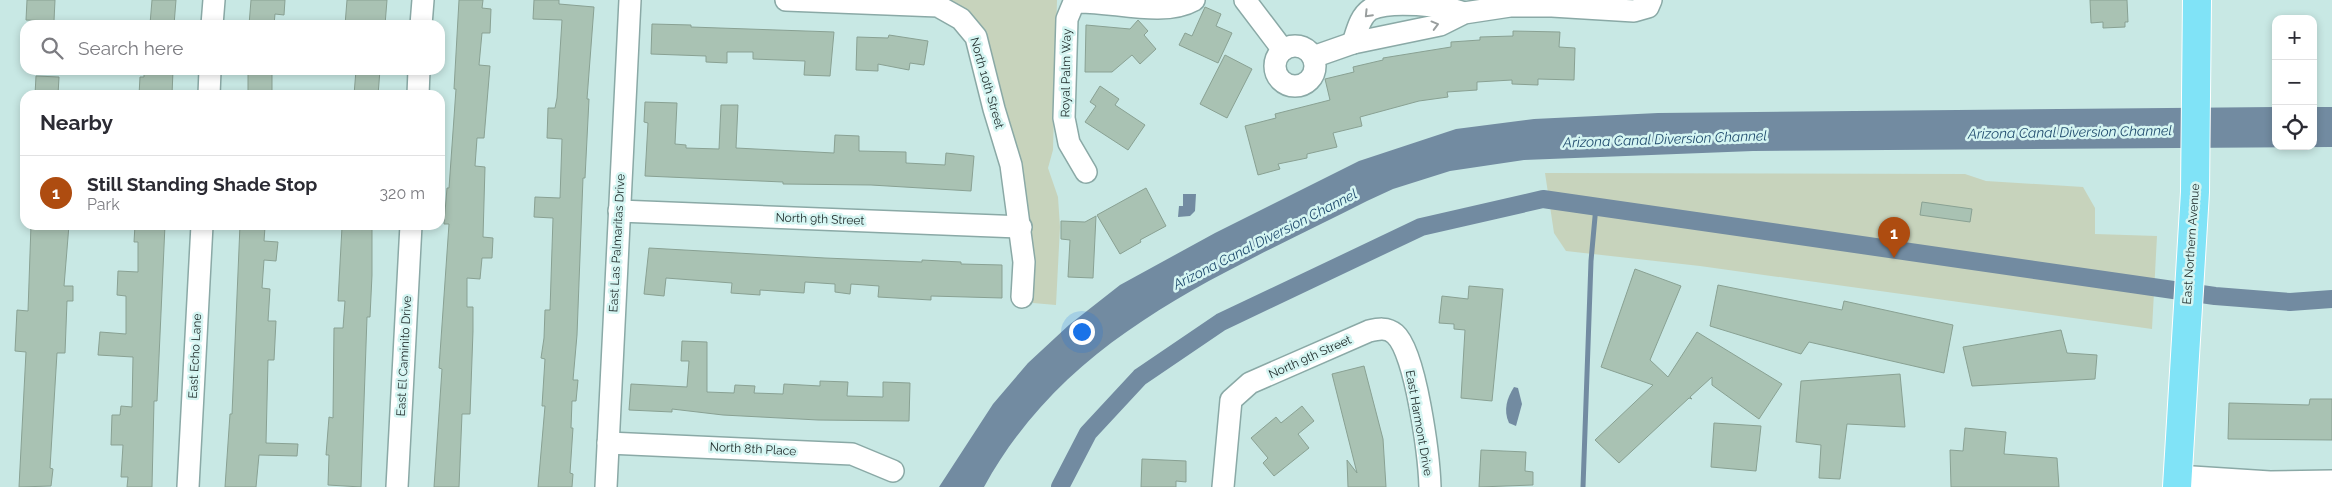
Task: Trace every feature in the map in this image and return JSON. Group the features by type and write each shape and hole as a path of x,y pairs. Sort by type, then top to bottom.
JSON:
{"main road":[{"name":"East Northern Avenue","path":"2177,481 2197,148 2197,0"}],"street":[{"path":"212,20 214,0"},
{"path":"422,20 423,0"},
{"name":"East Las Palmaritas Drive","path":"606,487 618,211 630,0"},
{"name":"North 10th Street","path":"786,0 938,6 961,19 978,43 994,109 1011,165 1021,227 1024,262 1022,297"},
{"name":"Royal Palm Way","path":"1086,172 1069,143 1064,118 1067,19 1074,2 1093,1 1169,8 1185,5 1194,0"},
{"path":"1245,0 1284,50"},
{"path":"1353,43 1363,17 1371,9 1383,4 1442,5 1464,13"},
{"path":"1313,57 1353,43 1440,24 1464,13 1510,6 1552,6 1634,11 1649,4"},
{"path":"1300,46 1313,57 1315,69 1310,80 1300,86 1287,85 1278,77 1275,66 1279,54 1284,50 1300,46"},
{"path":"209,90 210,75"},
{"path":"418,90 419,75"},
{"name":"North 9th Street","path":"618,211 1021,227"},
{"name":"East Echo Lane","path":"188,487 202,230"},
{"name":"East El Caminito Drive","path":"397,487 411,230"},
{"name":"North 9th Street","path":"1223,487 1231,400 1250,383 1369,331 1383,329 1394,332"},
{"name":"East Harmont Drive","path":"1394,332 1406,352 1416,390 1430,487"},
{"name":"North 8th Place","path":"608,443 852,454 893,471"},
{"path":"2177,481 2332,481"}],"green space":[{"path":"943,0 1057,0 1053,150 1048,168 1058,197 1060,227 1056,305 1033,303 1030,229 988,49"},
{"path":"1545,173 1965,174 1986,181 2083,187 2095,208 2095,234 2157,236 2152,329 1700,266 1566,251 1554,233"}],"water":[{"name":"Arizona Canal Diversion Channel","path":"2272,107 2272,147 1753,151 1524,160 1450,171 1393,189 1367,201 1203,284 1152,315 1103,349 1059,388 1019,434 984,487 939,487 993,404 1028,363 1069,325 1120,285 1215,233 1359,161 1456,129 1534,119 1658,113"},
{"path":"2317,107 2332,107 2332,147 2317,147"},
{"path":"1183,194 1196,194 1195,211 1190,216 1178,217 1179,206 1183,206"},
{"path":"1514,387 1518,388 1522,404 1516,426 1509,423 1506,413 1509,395"}],"building":[{"path":"27,0 55,0 54,20 26,20"},
{"path":"152,0 176,0 174,20 150,20"},
{"path":"251,0 285,0 284,15 275,14 274,20 249,20"},
{"path":"347,0 387,0 385,20 345,20"},
{"path":"459,0 483,0 482,8 491,9 490,33 482,33 479,65 490,66 484,138 477,138 475,166 485,167 483,237 493,238 492,258 482,258 480,279 467,278 467,307 473,307 470,414 462,414 459,487 434,487 442,369 439,368 449,224 445,224 445,212 447,188 449,188 456,89 454,89"},
{"path":"534,0 559,0 559,4 594,7 587,99 589,99 573,380 578,380 576,401 572,401 571,428 573,428 570,473 573,474 572,487 538,487 545,406 542,406 545,359 541,358 545,310 550,310 553,218 534,217 535,197 560,198 562,139 547,138 548,108 555,108 557,98 562,20 533,19"},
{"path":"2090,0 2127,0 2128,22 2125,22 2125,27 2103,28 2103,22 2091,23"},
{"path":"1205,7 1221,14 1216,26 1232,33 1218,63 1179,45 1185,33 1192,36"},
{"path":"1138,20 1148,31 1144,35 1156,49 1140,64 1132,55 1112,72 1085,72 1086,25 1130,29"},
{"path":"652,24 834,32 830,76 804,75 805,61 753,59 753,52 727,52 727,63 706,62 706,56 651,54"},
{"path":"1513,31 1560,32 1559,47 1575,48 1574,80 1538,79 1538,85 1512,84 1512,80 1477,82 1477,90 1447,92 1448,97 1419,101 1360,117 1362,126 1333,133 1337,147 1307,154 1307,158 1278,164 1280,169 1258,175 1245,126 1276,118 1275,114 1330,100 1325,79 1354,72 1353,67 1383,60 1383,58 1451,47 1451,42 1480,40 1480,37 1513,36"},
{"path":"889,35 928,41 924,65 910,63 909,70 878,64 878,71 856,70 857,37 888,38"},
{"path":"1225,55 1252,69 1227,118 1200,104"},
{"path":"144,75 173,75 172,90 139,90 140,77 144,77"},
{"path":"248,75 272,75 272,90 248,90"},
{"path":"356,75 380,75 378,90 354,90"},
{"path":"36,76 59,77 58,90 35,90"},
{"path":"1100,86 1119,99 1115,105 1145,125 1128,150 1085,122 1096,106 1090,102"},
{"path":"645,102 677,103 675,144 686,145 686,148 719,149 721,105 738,105 736,148 834,153 835,135 859,136 859,151 906,152 906,163 945,165 946,153 974,156 971,191 871,185 783,184 783,182 645,176 648,123 644,122"},
{"path":"1146,188 1166,226 1140,240 1141,242 1120,254 1097,215"},
{"path":"1922,202 1972,209 1970,222 1920,215"},
{"path":"1096,216 1093,278 1068,277 1070,240 1061,239 1061,221 1085,222"},
{"path":"31,230 69,230 64,286 73,286 73,301 67,301 65,353 57,353 50,468 53,469 51,486 19,487 26,352 15,351 17,310 28,311"},
{"path":"135,230 165,230 157,401 154,401 152,487 127,487 128,477 121,477 123,445 111,445 112,415 120,415 121,406 132,407 133,357 98,355 100,332 126,334 126,296 117,295 118,271 138,272 138,242 134,242"},
{"path":"240,230 265,230 264,241 278,242 276,261 264,260 262,288 270,289 268,321 276,321 274,360 268,360 266,443 298,444 297,456 259,455 256,487 225,487 230,414 232,414"},
{"path":"342,230 372,230 372,275 370,317 367,317 361,487 328,485 329,455 326,455 329,417 333,418 334,328 343,328 345,301 338,301"},
{"path":"649,248 825,258 922,262 922,260 961,262 961,264 1002,265 1002,298 931,296 931,300 878,297 879,286 851,284 850,294 835,292 835,284 805,282 804,293 760,290 760,295 731,293 732,283 666,278 664,296 644,294"},
{"path":"1635,269 1681,286 1650,360 1668,377 1697,332 1782,384 1759,419 1712,385 1712,377 1690,397 1692,399 1689,398 1619,463 1595,440 1653,385 1601,367"},
{"path":"1718,285 1842,310 1844,301 1953,325 1944,373 1809,342 1801,354 1710,326"},
{"path":"1469,286 1503,289 1492,401 1461,398 1465,330 1454,329 1454,324 1439,323 1442,296 1468,299"},
{"path":"2061,330 2067,353 2097,355 2095,379 1972,386 1963,347"},
{"path":"682,341 707,342 707,392 734,393 735,385 755,386 754,393 783,394 784,384 820,386 820,381 848,382 847,396 883,397 883,382 910,383 909,421 818,420 723,415 672,409 672,412 629,410 631,384 687,387 689,361 681,361"},
{"path":"1364,366 1383,439 1386,487 1348,487 1347,460 1357,473 1332,374"},
{"path":"1900,374 1905,427 1847,424 1840,479 1819,478 1821,445 1796,442 1801,381"},
{"path":"2310,399 2332,399 2332,440 2228,439 2229,403 2309,405"},
{"path":"1302,406 1314,421 1298,434 1309,448 1274,476 1263,463 1268,458 1251,438 1276,417 1281,423"},
{"path":"1714,423 1761,426 1756,471 1711,467"},
{"path":"1965,428 2006,432 2004,454 2057,458 2059,487 1951,487 1950,450 1963,451"},
{"path":"1481,450 1526,452 1525,471 1533,472 1533,485 1479,487"},
{"path":"1142,459 1186,461 1186,482 1176,481 1176,487 1141,487"}],"waterway":[{"path":"1060,487 1088,433 1140,377 1221,322 1421,227 1543,199 2215,296 2290,302 2332,299"},
{"path":"1583,487 1591,261 1596,206"}],"place":[{"name":"Still Standing Shade Stop","path":"1894,258"}]}
